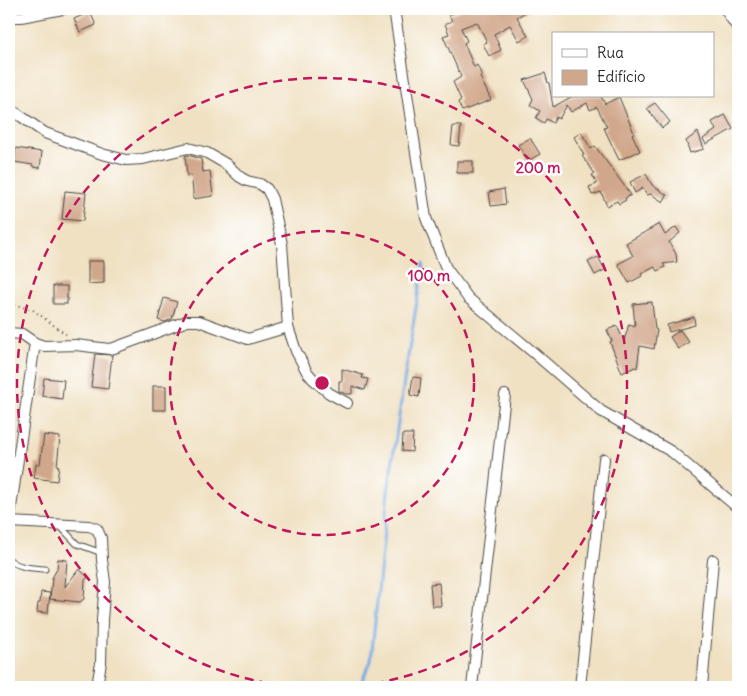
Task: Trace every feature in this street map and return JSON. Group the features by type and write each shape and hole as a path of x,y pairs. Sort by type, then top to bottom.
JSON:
{"main road":[{"path":"728,9 738,24"}],"street":[{"path":"9,17 21,17 63,9"},
{"path":"394,9 426,218 446,268 468,298 601,411 672,452 738,508"},
{"path":"9,108 45,133 102,154 126,160 143,159 188,148 207,152 226,164 240,177 260,184 267,189 272,199 282,244 288,326 296,351 307,372 329,393 347,403"},
{"path":"9,333 22,334 35,343 44,346 82,346 109,349 187,321 198,321 248,339 288,326"},
{"path":"35,343 9,521 89,526 97,529 101,538 105,582 101,663 95,687"},
{"path":"472,687 504,395"},
{"path":"580,687 604,459"},
{"path":"702,687 713,560"}],"lane":[{"path":"60,525 77,544 102,553"},
{"path":"9,559 20,566 45,569"}],"path":[{"path":"9,303 33,310 82,346"}],"building":[{"path":"463,9 531,9 517,17 528,36 519,41 510,25 494,34 501,50 489,56 483,44 487,42 477,22 461,28 467,41 464,43 474,67 477,65 482,76 480,77 491,100 462,111 458,102 461,100 453,82 461,77 443,36 449,34 445,24 452,21 449,15"},
{"path":"90,12 96,25 80,32 74,19"},
{"path":"545,73 549,83 553,107 569,98 602,98 605,104 619,98 640,151 619,160 604,128 607,127 597,107 590,110 587,103 571,112 567,105 559,119 556,117 553,123 546,119 544,123 536,118 540,111 530,105 533,99 524,80"},
{"path":"655,103 670,122 662,128 647,108"},
{"path":"725,115 733,129 706,144 703,139 716,130 712,122"},
{"path":"453,126 461,126 459,146 451,145"},
{"path":"581,132 591,149 595,146 631,195 625,198 626,200 619,204 617,201 607,206 601,192 592,195 589,187 597,184 592,175 595,174 582,156 584,155 574,137"},
{"path":"698,132 704,149 690,153 686,141"},
{"path":"530,138 540,154 528,161 518,145"},
{"path":"16,148 42,152 40,168 14,162"},
{"path":"188,155 201,159 203,172 210,171 213,196 193,199 191,175 187,176 185,156"},
{"path":"457,161 473,161 473,173 457,173"},
{"path":"646,174 652,185 667,195 663,202 651,194 647,195 643,188 635,193 630,182"},
{"path":"504,189 506,204 491,206 489,192"},
{"path":"65,191 86,193 83,221 62,219"},
{"path":"659,224 665,235 676,227 680,233 669,242 676,254 677,262 663,264 665,267 657,271 655,267 629,283 618,264 633,256 626,243"},
{"path":"598,257 605,270 595,275 588,262"},
{"path":"88,261 104,261 104,283 88,284"},
{"path":"53,286 67,286 67,304 53,304"},
{"path":"164,298 177,302 172,319 165,322 158,320"},
{"path":"652,302 655,329 657,330 654,349 640,346 637,368 635,367 622,373 607,330 617,326 624,341 629,324 635,326 633,304"},
{"path":"694,317 695,325 669,332 667,325"},
{"path":"680,330 689,342 678,349 670,337"},
{"path":"95,354 112,355 108,389 91,387"},
{"path":"342,369 363,375 362,378 368,379 365,390 352,386 352,394 339,391 339,381 342,381"},
{"path":"413,377 421,378 419,397 410,395"},
{"path":"44,378 64,380 62,399 42,396"},
{"path":"153,386 166,386 166,410 153,410"},
{"path":"403,434 413,434 412,452 402,451"},
{"path":"44,435 60,437 57,481 34,478 36,464 40,464"},
{"path":"58,559 67,560 65,587 79,569 88,577 85,580 84,599 80,602 50,599 52,578 57,569"},
{"path":"439,583 441,606 432,606 430,584"},
{"path":"41,592 50,593 48,613 37,612"}],"waterway":[{"path":"359,687 371,661 388,492 423,264"}]}
